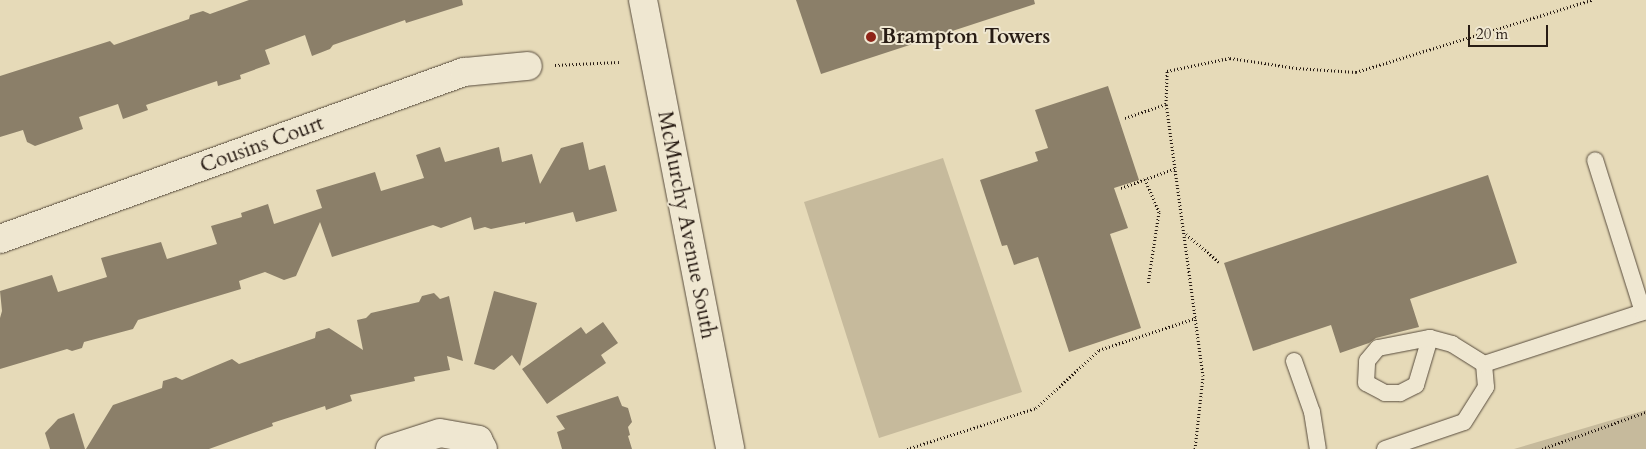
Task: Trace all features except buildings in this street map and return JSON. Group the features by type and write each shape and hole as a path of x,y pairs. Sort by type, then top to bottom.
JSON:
{"street":[{"name":"McMurchy Avenue South","path":"643,0 730,449"},
{"name":"Cousins Court","path":"0,238 464,72 528,66"},
{"path":"390,449 440,433 478,440 484,449"}],"lane":[{"path":"1484,364 1643,312 1596,160"},
{"path":"1430,338 1452,344 1484,364"},
{"path":"1294,361 1312,412 1318,449"},
{"path":"1385,449 1464,422 1486,388 1484,364"}],"path":[{"path":"1195,449 1203,376 1166,104 1167,71 1230,58 1296,68 1356,72 1592,0"},
{"path":"528,66 619,62"},
{"path":"1125,118 1166,104"},
{"path":"1121,188 1176,168"},
{"path":"1145,179 1160,212 1148,284"},
{"path":"1185,234 1219,262"},
{"path":"907,449 1036,408 1099,350 1196,318"},
{"path":"1542,449 1646,412"}],"shaded area":[{"path":"943,158 1022,392 879,438 804,202"},
{"path":"1646,410 1646,449 1514,449"}],"place":[{"name":"Brampton Towers","path":"871,37"}]}
